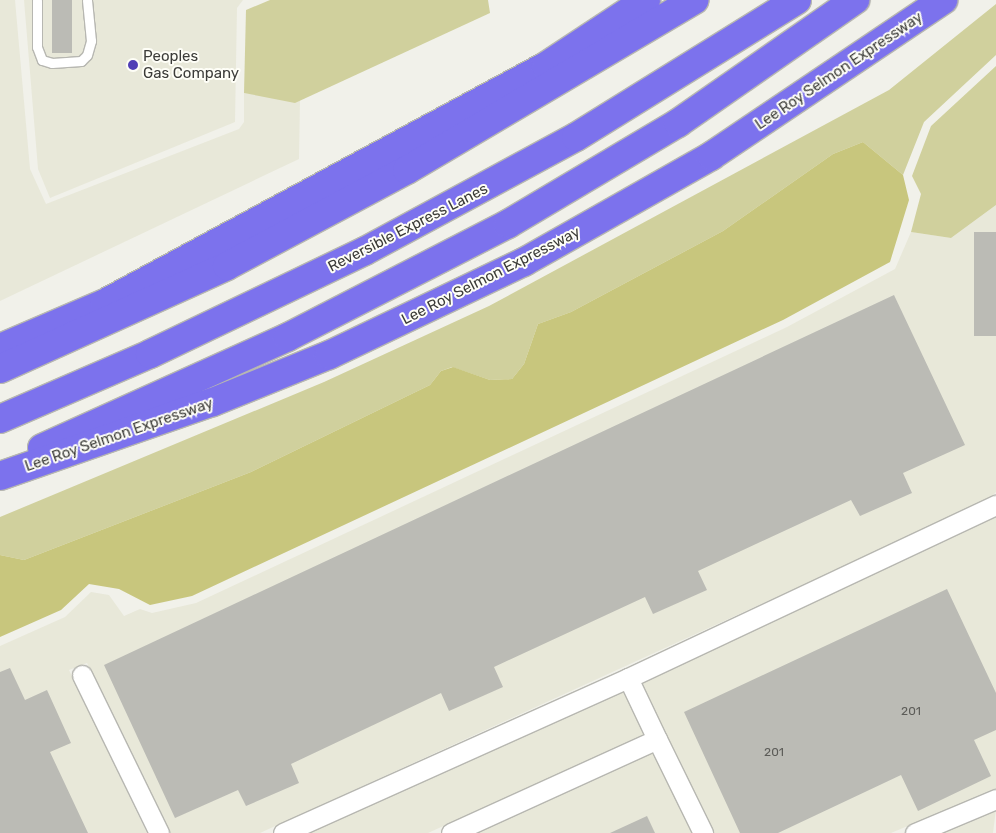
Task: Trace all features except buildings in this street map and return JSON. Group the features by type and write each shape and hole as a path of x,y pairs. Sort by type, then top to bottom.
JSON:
{"highway":[{"path":"0,348 105,303 502,89 646,0"},
{"path":"0,369 227,266 476,131 695,0"},
{"name":"Reversible Express Lanes","path":"0,419 176,342 391,238 592,128 796,0"},
{"path":"4,475 52,443 288,337 508,224 678,123 855,0"},
{"name":"Lee Roy Selmon Expressway","path":"4,475 214,402 338,350 524,262 711,156 943,0"}],"street":[{"path":"283,833 628,678 996,505"},
{"path":"82,675 159,833"},
{"path":"628,678 703,833"},
{"path":"451,833 657,739"},
{"path":"915,833 996,799"}],"lane":[{"path":"37,0 37,47 42,60 52,63 81,61 87,55 91,40 87,0"}],"shaded area":[{"path":"0,0 15,0 30,169 46,204 239,129 244,122 244,93 300,100 299,159 0,301"},
{"name":"Peoples Gas Company","path":"24,0 243,0 237,8 235,122 50,198 38,169"},
{"path":"863,142 903,175 909,200 890,262 783,320 192,596 150,605 119,589 89,584 61,610 0,637 0,555 24,560 251,472 430,385 441,371 453,367 490,380 512,379 524,364 538,324 571,312 723,231 833,154"},
{"path":"996,205 996,492 987,501 260,833 170,833 87,663 69,670 147,833 0,833 0,646 65,617 91,592 109,595 124,616 140,609 152,613 196,603 787,327 895,269 911,232 951,238"},
{"path":"996,517 996,789 891,833 714,833 641,682"},
{"path":"623,691 644,735 428,833 305,833"},
{"path":"652,752 692,833 473,833"},
{"path":"996,809 993,833 940,833"}],"green space":[{"path":"270,0 488,0 490,13 295,103 244,93 246,10"},
{"path":"996,4 996,55 924,122 903,175 863,142 833,154 723,231 571,312 538,324 524,364 512,379 490,380 452,367 441,371 430,385 251,472 24,560 0,555 0,517 324,382 489,306 889,90"},
{"path":"996,66 996,205 951,238 911,232 921,194 912,176 931,126"}],"place":[{"name":"Peoples Gas Company","path":"133,65"}]}
